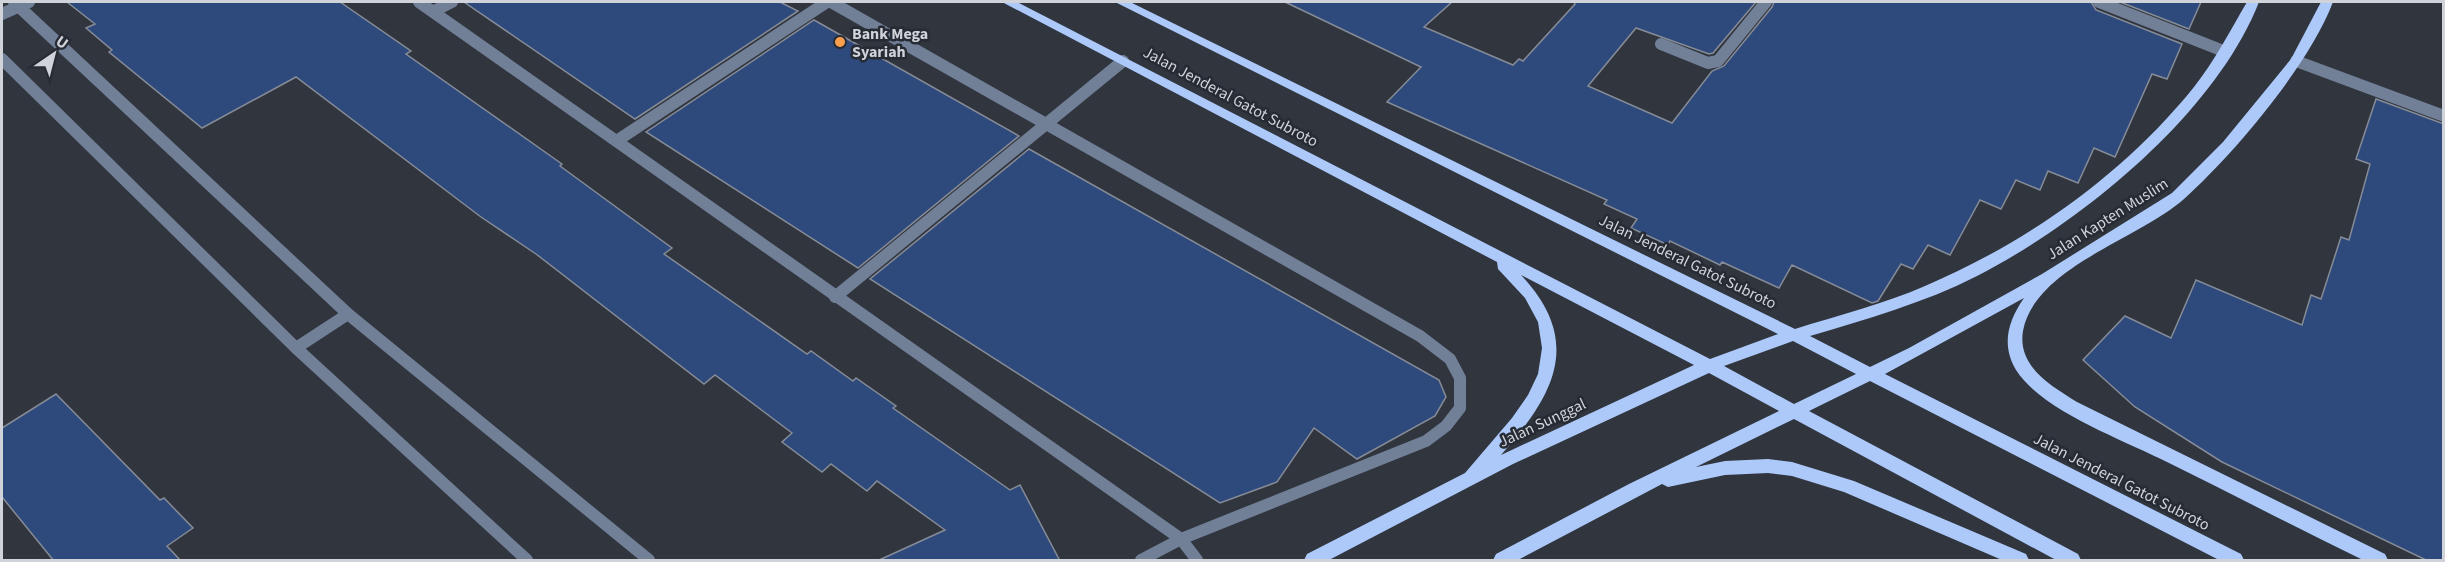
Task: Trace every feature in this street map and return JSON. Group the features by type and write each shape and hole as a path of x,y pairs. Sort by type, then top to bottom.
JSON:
{"main road":[{"name":"Jalan Jenderal Gatot Subroto","path":"1008,2 1708,365 2072,561"},
{"name":"Jalan Jenderal Gatot Subroto","path":"1121,2 1794,335 2235,561"},
{"name":"Jalan Kapten Muslim","path":"1794,335 1935,288 1970,273 2037,233 2121,173 2180,112 2226,52 2253,2"},
{"name":"Jalan Kapten Muslim","path":"1872,375 2047,278 2177,197 2228,145 2296,61 2327,2"},
{"path":"1467,479 1526,415 1541,393 1550,351 1548,334 1538,306 1513,273 1488,252"},
{"path":"2047,278 2018,320 2014,335 2015,351 2021,364 2034,380 2058,398 2108,425 2379,561"},
{"name":"Jalan Sunggal","path":"1313,561 1467,479 1708,365 1794,335"},
{"path":"1502,561 1635,489 1872,375"},
{"path":"1635,489 1725,468 1768,466 1792,469 1848,486 2020,561"}],"street":[{"path":"419,2 618,140 835,297 1181,539 1197,561"},
{"path":"434,11 452,2"},
{"path":"618,140 829,2 1420,336 1450,359 1460,378 1460,408 1446,426 1426,441 1181,539 1141,561"},
{"path":"1661,44 1708,63 1718,62 1766,2"},
{"path":"2099,2 2226,52"},
{"path":"2,14 21,3 348,314 649,561"},
{"path":"2,59 296,348 527,561"},
{"path":"835,297 1123,61"},
{"path":"2296,61 2444,116"},
{"path":"296,348 348,314"}],"building":[{"path":"67,2 340,2 411,51 406,54 562,164 560,166 672,248 664,254 807,354 811,351 853,381 856,378 896,406 893,408 1010,490 1020,485 1060,561 877,561 945,530 877,481 867,491 831,464 822,472 782,442 792,433 715,375 704,384 536,254 481,217 296,77 202,128 109,52 112,50 86,28 95,24"},
{"path":"464,2 780,2 798,11 635,119"},
{"path":"1285,2 1452,2 1424,27 1513,65 1519,59 1523,61 1575,4 1574,2 1756,2 1713,53 1709,54 1636,28 1588,86 1672,123 1712,71 1724,66 1774,2 2091,2 2096,10 2182,44 2167,79 2152,74 2115,157 2094,148 2078,183 2048,171 2040,190 2016,180 2001,209 1980,200 1950,255 1928,245 1913,269 1901,264 1878,301 1872,303 1792,265 1779,288 1722,262 1720,265 1670,241 1668,245 1631,228 1637,219 1604,204 1607,200 1387,102 1421,67"},
{"path":"2120,2 2201,2 2189,29"},
{"path":"814,20 1019,136 858,268 646,132"},
{"path":"2376,99 2444,124 2444,561 2428,561 2222,462 2135,407 2083,360 2125,316 2171,338 2196,280 2302,325 2311,295 2321,299 2341,237 2349,240 2370,164 2356,159"},
{"path":"1029,149 1439,380 1446,397 1435,416 1357,459 1314,428 1277,482 1220,503 870,279"},
{"path":"56,394 160,500 164,498 193,528 167,546 181,561 54,561 2,497 2,428"}],"place":[{"name":"Bank Mega Syariah","path":"840,42"}]}
